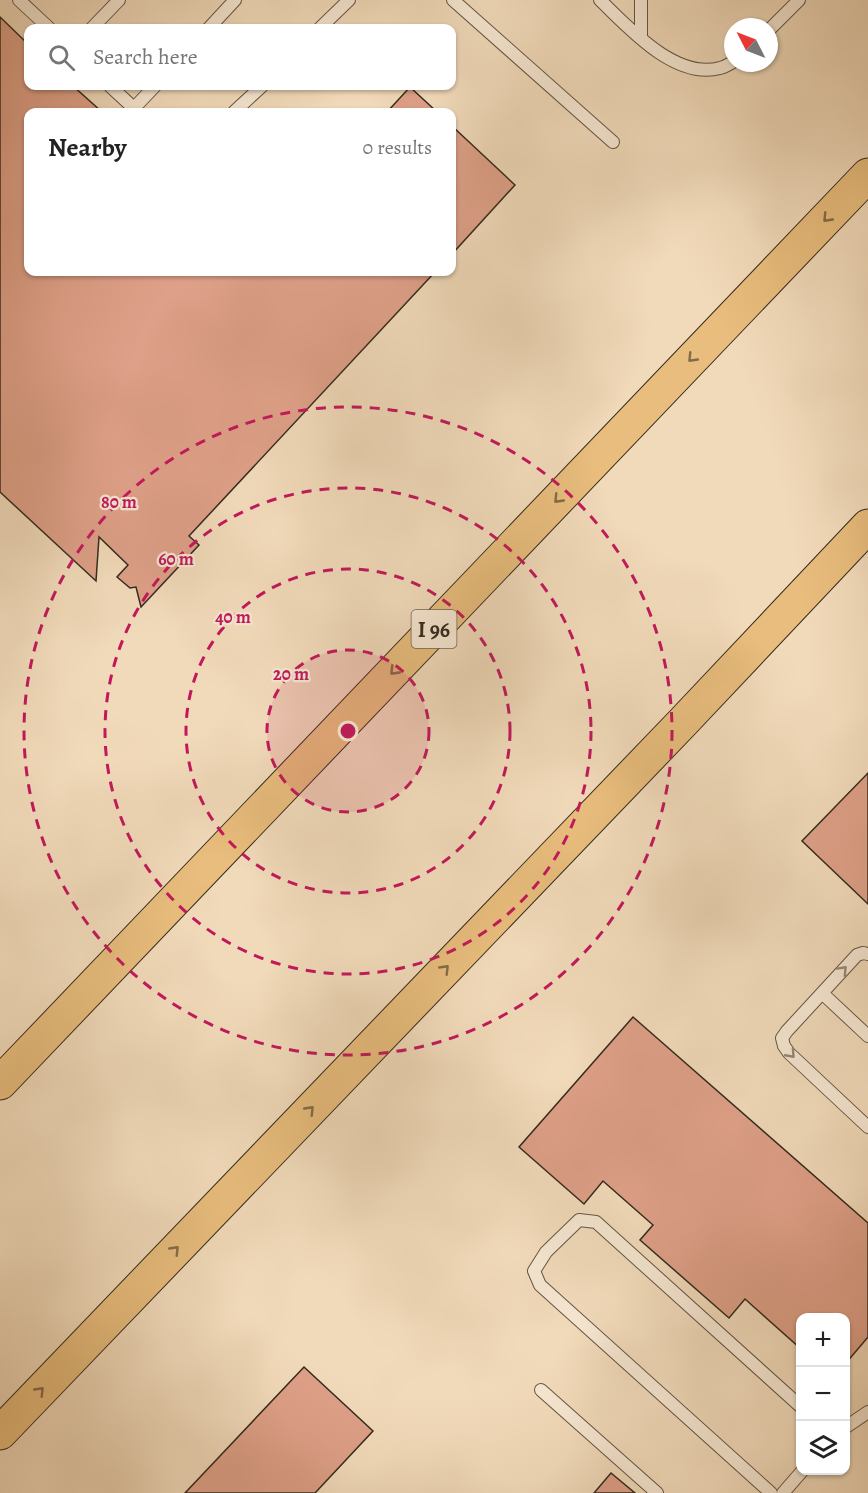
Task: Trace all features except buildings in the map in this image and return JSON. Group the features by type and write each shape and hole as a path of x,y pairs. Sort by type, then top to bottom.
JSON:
{"highway":[{"name":"I 96","path":"0,1083 868,175"},
{"path":"0,1433 868,526"}],"lane":[{"path":"19,0 45,24"},
{"path":"96,24 119,0"},
{"path":"213,24 235,0"},
{"path":"324,24 349,0"},
{"path":"453,0 613,142"},
{"path":"600,0 641,38 673,61 689,67 704,69 724,66"},
{"path":"641,0 641,38"},
{"path":"778,21 799,0"},
{"path":"114,90 134,108"},
{"path":"138,108 152,90"},
{"path":"238,108 258,90"},
{"path":"868,954 857,955 782,1038 789,1053 868,1127"},
{"path":"822,993 868,1036"},
{"path":"771,1493 540,1286 534,1271 546,1252 579,1220 596,1222 796,1402"},
{"path":"541,1390 657,1493"},
{"path":"850,1424 868,1412"},
{"path":"783,1493 799,1475"}]}
